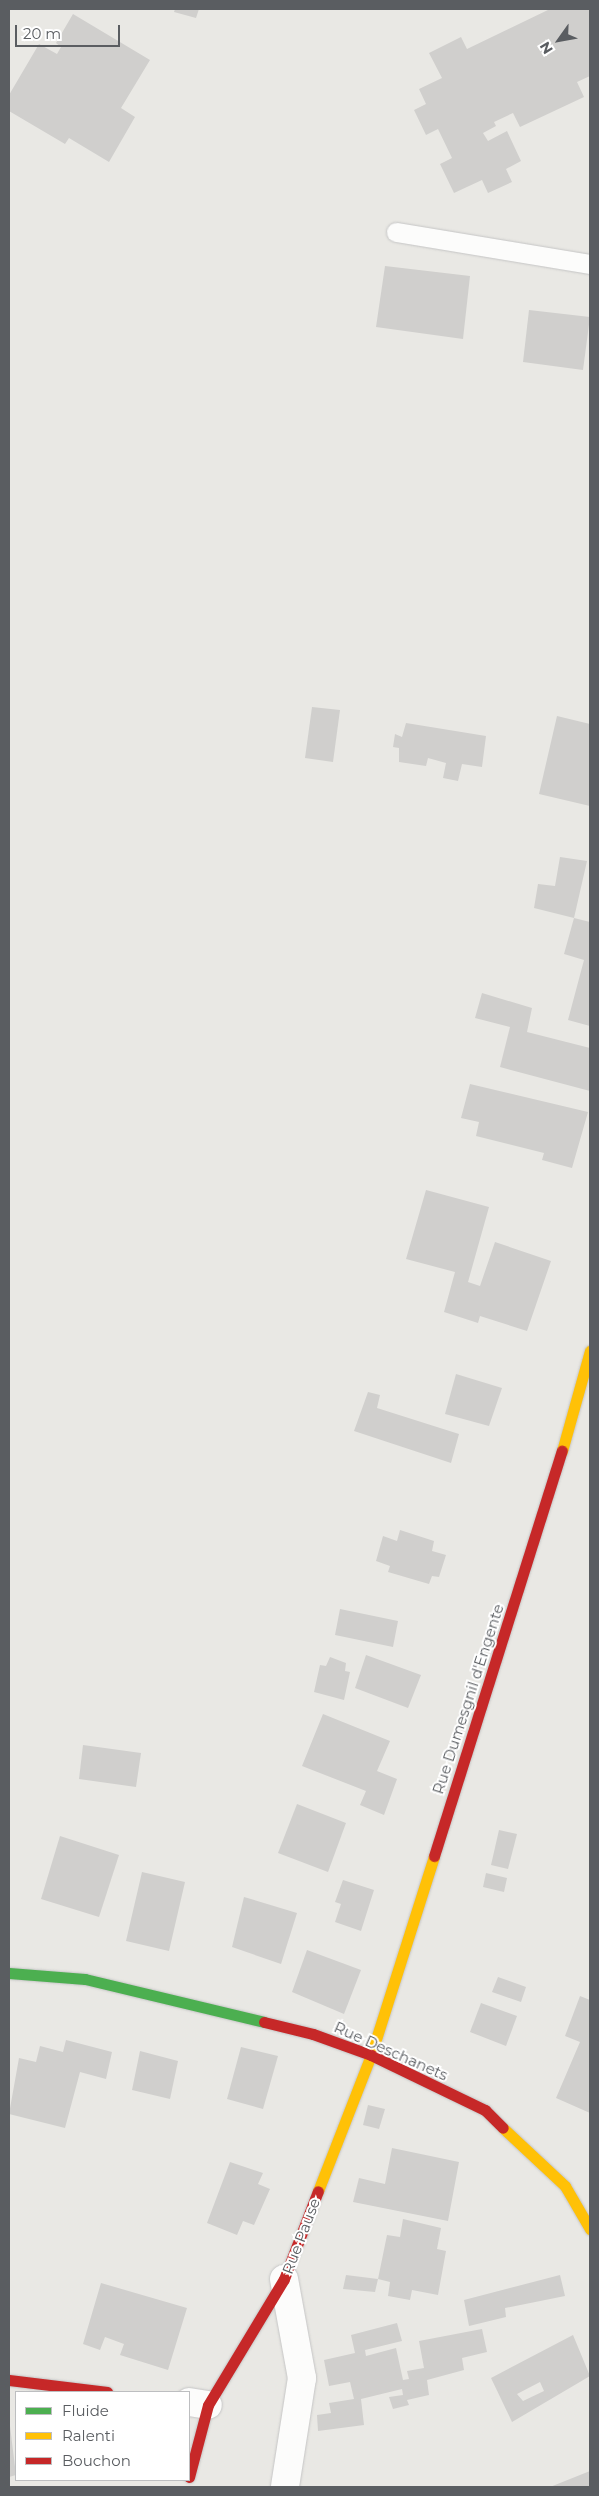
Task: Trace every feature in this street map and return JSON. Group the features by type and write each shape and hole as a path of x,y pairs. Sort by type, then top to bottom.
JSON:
{"street":[{"name":"Rue Dumesgnil d'Engente","path":"371,2055 542,1516 590,1351"},
{"name":"Rue Deschanets","path":"9,1974 85,1979 313,2034 371,2055 485,2110 565,2186 590,2229"},
{"name":"Rue Pause","path":"190,2463 198,2404 284,2279 371,2055"},
{"path":"284,2279 302,2378 285,2487"},
{"path":"9,2380 99,2391"}],"lane":[{"path":"396,232 590,264"}],"building":[{"path":"175,9 199,9 196,18 174,12"},
{"path":"550,9 590,9 590,76 577,82 584,97 520,127 513,113 494,122 496,126 483,133 488,141 507,131 521,161 506,169 512,182 488,193 482,180 454,193 440,164 452,158 438,129 426,135 414,110 426,104 419,89 442,78 429,53 461,37 467,49"},
{"path":"73,14 150,60 121,108 135,117 109,162 69,138 65,144 9,111 9,95 39,44 57,54 61,47 56,43"},
{"path":"385,266 470,276 463,339 376,327"},
{"path":"529,310 590,317 583,370 523,362"},
{"path":"312,707 340,710 333,762 305,758"},
{"path":"557,716 590,724 590,806 539,794"},
{"path":"406,723 486,736 482,767 462,764 458,781 443,778 446,763 428,758 426,766 399,762 399,748 393,747 395,734 402,737"},
{"path":"560,857 587,861 574,918 534,908 538,884 555,886"},
{"path":"574,918 590,922 590,1026 568,1020 584,960 564,954"},
{"path":"482,993 532,1008 527,1032 590,1048 590,1091 500,1067 510,1027 475,1018"},
{"path":"470,1084 588,1112 572,1168 542,1160 544,1153 476,1136 479,1122 461,1118"},
{"path":"426,1190 489,1207 468,1282 480,1286 495,1242 551,1261 527,1331 480,1316 478,1323 444,1312 455,1272 406,1259"},
{"path":"456,1374 502,1388 489,1426 445,1414"},
{"path":"368,1392 380,1395 377,1408 459,1434 451,1463 354,1431"},
{"path":"400,1530 434,1541 432,1551 446,1555 439,1577 432,1576 429,1584 388,1572 390,1566 376,1561 383,1536 397,1541"},
{"path":"340,1609 398,1621 393,1647 335,1635"},
{"path":"366,1655 421,1675 408,1708 355,1688"},
{"path":"330,1657 346,1663 345,1671 350,1672 344,1700 314,1692 320,1665 326,1666"},
{"path":"323,1714 390,1741 377,1771 397,1779 384,1815 360,1805 366,1791 302,1766"},
{"path":"83,1745 141,1753 136,1787 79,1779"},
{"path":"297,1804 346,1823 328,1872 278,1853"},
{"path":"499,1830 517,1834 508,1869 491,1865"},
{"path":"60,1836 119,1855 99,1917 41,1899"},
{"path":"142,1872 185,1882 169,1951 126,1941"},
{"path":"486,1873 507,1878 504,1892 483,1887"},
{"path":"343,1880 374,1890 361,1931 335,1922 341,1904 335,1902"},
{"path":"244,1897 297,1913 281,1964 232,1947"},
{"path":"307,1950 361,1970 344,2014 292,1992"},
{"path":"498,1977 526,1987 521,2002 492,1992"},
{"path":"580,1996 590,2000 590,2113 556,2098 580,2042 565,2036"},
{"path":"481,2003 517,2016 506,2046 470,2032"},
{"path":"66,2040 112,2052 106,2079 80,2072 65,2128 9,2114 19,2058 36,2062 40,2046 63,2052"},
{"path":"241,2047 278,2056 263,2109 227,2099"},
{"path":"140,2051 178,2061 170,2099 132,2090"},
{"path":"368,2105 385,2109 379,2129 363,2125"},
{"path":"392,2148 459,2162 448,2221 353,2202 359,2178 385,2184"},
{"path":"230,2162 263,2173 258,2184 270,2189 254,2225 243,2221 237,2235 207,2223"},
{"path":"403,2219 441,2228 437,2249 446,2251 438,2295 412,2290 410,2300 388,2296 390,2282 378,2279 387,2235 400,2237"},
{"path":"346,2275 378,2279 375,2292 343,2289"},
{"path":"560,2275 565,2296 505,2308 506,2317 469,2326 464,2300"},
{"path":"101,2283 187,2308 168,2370 120,2355 124,2344 105,2337 100,2350 83,2344"},
{"path":"397,2323 402,2341 365,2350 366,2356 396,2348 403,2380 409,2379 407,2371 424,2368 419,2341 482,2329 487,2352 462,2358 464,2370 427,2380 429,2395 407,2400 409,2405 393,2409 389,2397 403,2395 402,2389 361,2399 364,2425 318,2431 317,2415 331,2413 329,2403 354,2399 350,2382 329,2386 324,2360 355,2353 351,2335"},
{"path":"573,2335 590,2376 512,2422 491,2378","holes":["540,2382 544,2391 523,2401 517,2394"]},
{"path":"9,2426 15,2475 9,2477"},
{"path":"590,2471 590,2487 550,2487"}],"traffic: fast":[{"path":"9,1973 85,1979 264,2022"}],"traffic: slow":[{"path":"562,1451 590,1351"},
{"path":"318,2191 371,2055 434,1856"},
{"path":"503,2128 565,2186 590,2229"}],"traffic: jam":[{"path":"434,1856 562,1451"},
{"path":"264,2022 313,2034 371,2055 485,2110 503,2128"},
{"path":"190,2473 208,2405 284,2279 318,2191"},
{"path":"9,2380 99,2391"}]}
